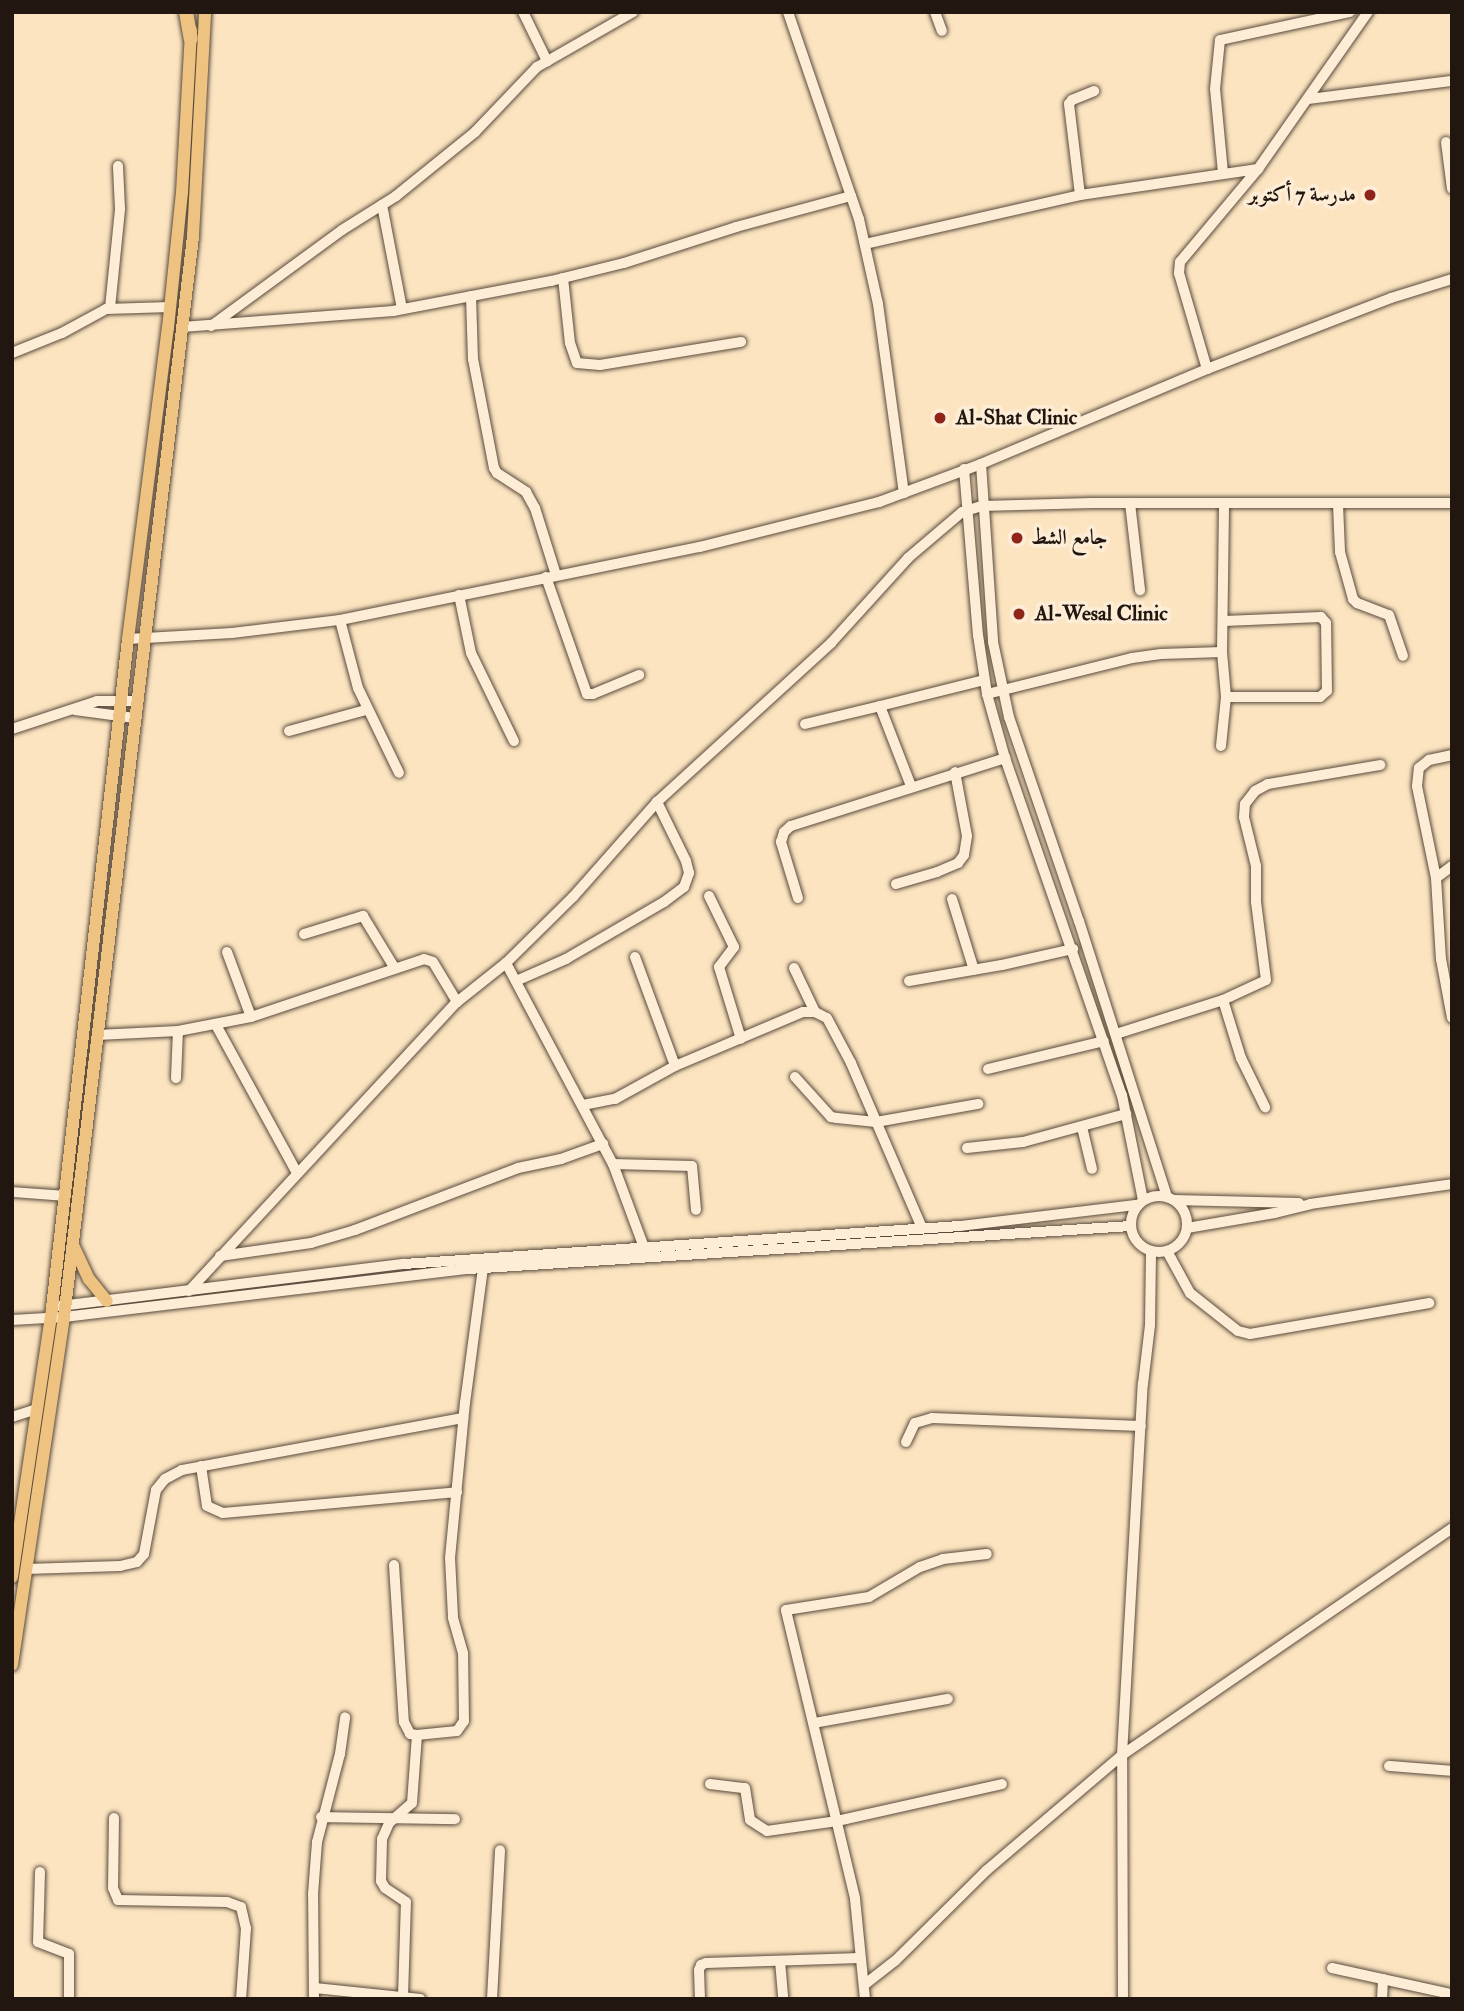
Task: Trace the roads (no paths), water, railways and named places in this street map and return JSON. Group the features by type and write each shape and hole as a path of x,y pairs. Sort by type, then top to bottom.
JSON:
{"highway":[{"path":"186,12 191,39"}],"main road":[{"path":"12,1665 26,1569 119,716 170,307 182,193 192,12"},
{"path":"12,1577 54,1313 73,1244 193,236 205,12"},
{"path":"73,1244 89,1279 107,1301"}],"street":[{"path":"523,12 547,61"},
{"path":"210,326 342,230 382,205 475,132 513,89 547,61 633,12"},
{"path":"788,12 865,244 878,304 904,493"},
{"path":"935,12 942,31"},
{"path":"1223,173 1215,89 1220,40 1350,12"},
{"path":"1207,369 1179,273 1180,262 1258,169 1368,12"},
{"path":"1309,99 1452,81"},
{"path":"1080,194 1069,104 1072,100 1094,91"},
{"path":"1446,142 1452,189"},
{"path":"110,308 120,209 118,166"},
{"path":"865,244 1080,194 1258,169"},
{"path":"182,327 402,309 563,278 850,196"},
{"path":"382,205 402,309"},
{"path":"563,278 570,343 577,363 600,365 741,342"},
{"path":"128,639 144,640 340,620 700,547 879,502 981,464 1207,369 1391,298 1452,279"},
{"path":"471,296 473,359 494,468 497,473 526,492 535,508 551,576 587,694 639,675"},
{"path":"12,353 62,333 110,308 170,307"},
{"path":"964,469 972,572 987,694 1004,758 1073,949 1126,1114 1140,1202 1130,1226 1137,1242 1151,1251 1167,1251 1180,1242 1187,1228 1185,1212 1171,1198 1002,690 993,642 981,464"},
{"path":"1130,503 1140,590"},
{"path":"189,1291 457,1002 506,963 573,897 657,802 831,643 908,558 966,510 982,506 1130,503 1224,506 1452,503"},
{"path":"1338,504 1340,552 1353,599 1389,615 1403,656"},
{"path":"1220,746 1226,697 1222,652 1224,506"},
{"path":"972,572 987,570"},
{"path":"459,595 471,653 514,741"},
{"path":"1224,621 1321,617 1326,623 1328,681 1327,691 1320,697 1226,697"},
{"path":"340,620 351,670 366,710 399,773"},
{"path":"987,694 1132,658 1161,653 1222,652"},
{"path":"805,724 984,680"},
{"path":"12,729 97,701 137,701"},
{"path":"880,706 911,786"},
{"path":"71,709 134,718"},
{"path":"289,731 366,710"},
{"path":"1452,755 1429,760 1419,768 1417,786 1436,878 1441,959 1452,1018"},
{"path":"798,898 781,842 783,832 812,818 1004,758"},
{"path":"1116,1034 1223,1000 1266,980 1256,902 1256,866 1244,817 1245,804 1255,791 1268,784 1380,765"},
{"path":"896,884 937,872 958,863 964,855 967,836 955,772"},
{"path":"516,981 566,959 684,887 689,873 686,860 657,802"},
{"path":"1436,878 1452,866"},
{"path":"709,896 734,947 719,967 741,1039"},
{"path":"952,899 974,970"},
{"path":"304,934 363,916 394,967"},
{"path":"909,981 1073,949"},
{"path":"227,952 251,1017"},
{"path":"635,957 675,1066"},
{"path":"97,1035 178,1031 251,1017 424,959 433,962 457,1002"},
{"path":"506,963 613,1164 647,1258"},
{"path":"794,968 815,1012"},
{"path":"1223,1000 1241,1058 1265,1107"},
{"path":"583,1105 615,1099 675,1066 803,1012 815,1012 827,1018 836,1034 922,1228"},
{"path":"216,1025 297,1173"},
{"path":"176,1078 178,1031"},
{"path":"988,1069 1104,1041"},
{"path":"795,1077 831,1117 876,1122 978,1104"},
{"path":"967,1148 1023,1142 1126,1114"},
{"path":"1082,1127 1092,1170"},
{"path":"219,1256 311,1243 355,1230 518,1168 561,1159 603,1144"},
{"path":"613,1164 692,1166 696,1210"},
{"path":"1187,1228 1275,1213 1310,1204 1452,1184"},
{"path":"12,1192 65,1196"},
{"path":"12,1320 107,1301 404,1265 922,1228 1171,1198 1310,1204"},
{"path":"54,1313 483,1268 1130,1226"},
{"path":"1123,1999 1122,1755 1150,1325 1151,1251"},
{"path":"1167,1251 1190,1293 1238,1331 1250,1334 1429,1303"},
{"path":"394,1565 404,1723 410,1734 457,1731 464,1721 463,1653 450,1589 463,1418 483,1268"},
{"path":"12,1417 37,1409"},
{"path":"26,1569 120,1566 137,1562 144,1554 159,1484 172,1474 201,1466 463,1418"},
{"path":"906,1442 915,1423 932,1418 1142,1426"},
{"path":"201,1466 207,1506 223,1513 457,1492"},
{"path":"864,1984 895,1961 987,1870 1122,1755 1174,1723 1452,1528"},
{"path":"865,1999 855,1898 785,1613 788,1608 869,1597 920,1567 943,1559 988,1554"},
{"path":"814,1723 948,1699"},
{"path":"345,1717 340,1754 321,1818 313,1894 315,1993 420,1999"},
{"path":"403,1996 406,1902 385,1888 381,1876 383,1832 412,1802 417,1735"},
{"path":"1390,1766 1452,1771"},
{"path":"710,1784 745,1788 750,1820 767,1830 838,1821 1002,1784"},
{"path":"114,1818 113,1888 118,1900 228,1902 241,1907 246,1928 241,1999"},
{"path":"321,1818 455,1819"},
{"path":"492,1999 500,1850"},
{"path":"40,1872 38,1942 69,1954 69,1999"},
{"path":"700,1999 701,1965 860,1958"},
{"path":"780,1961 783,1999"},
{"path":"1332,1968 1449,1996 1452,1983"},
{"path":"1382,1999 1383,1979"}],"place":[{"name":"مدرسة 7 أكتوبر","path":"1370,195"},
{"name":"Al-Shat Clinic","path":"940,418"},
{"name":"جامع الشط","path":"1017,538"},
{"name":"Al-Wesal Clinic","path":"1019,614"}]}
